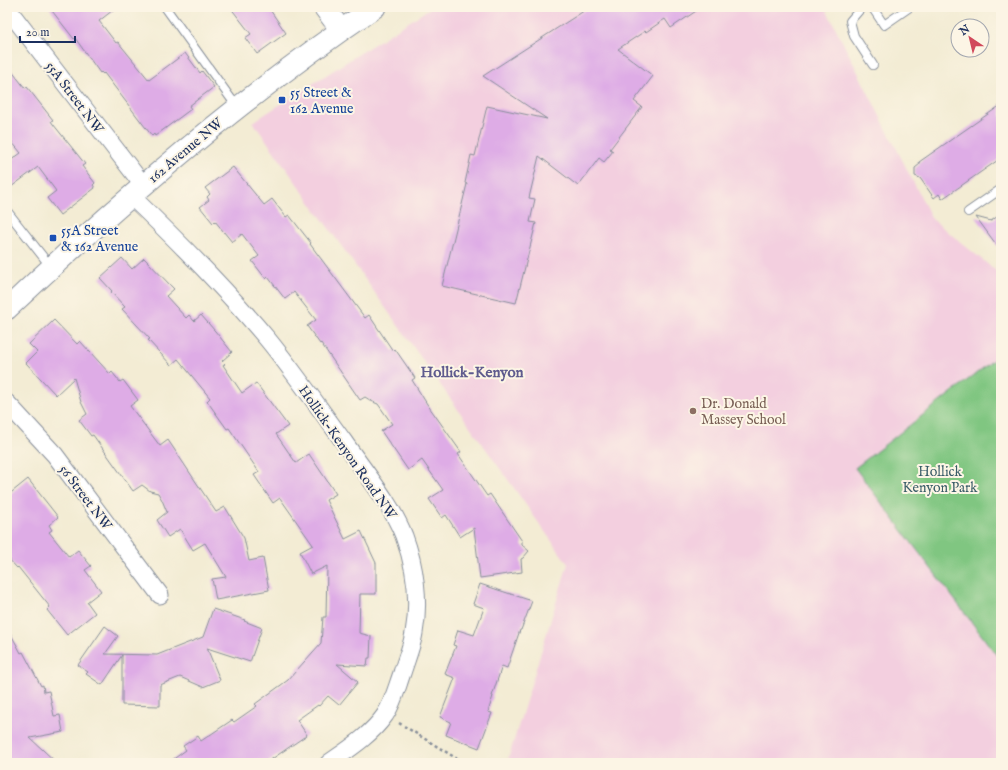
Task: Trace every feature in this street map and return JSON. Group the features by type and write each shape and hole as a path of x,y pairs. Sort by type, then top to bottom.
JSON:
{"street":[{"path":"324,7 341,30"},
{"name":"162 Avenue NW","path":"7,309 51,267 137,190 237,107 341,30 375,7"},
{"name":"55A Street NW","path":"7,8 137,190"},
{"name":"Hollick-Kenyon Road NW","path":"137,190 276,349 382,496 404,535 414,574 417,611 414,634 394,697 385,714 374,729 330,763"},
{"name":"56 Street NW","path":"7,403 55,455 160,596"}],"lane":[{"path":"165,7 237,107"},
{"path":"862,7 850,22 854,36 873,66"},
{"path":"872,7 884,25 910,7"},
{"path":"968,212 1001,189"},
{"path":"7,211 51,267"}],"path":[{"path":"385,714 464,763"}],"shaded area":[{"name":"Dr. Donald Massey School","path":"432,7 825,7 932,219 1001,275 1001,354 855,468 1001,661 1001,763 507,763 568,564 253,122"}],"green space":[{"name":"Hollick Kenyon Park","path":"1001,354 1001,661 855,468"}],"building":[{"path":"49,7 117,7 99,21 116,43 118,42 149,80 185,53 200,73 202,71 214,87 189,106 191,109 155,136 154,134 152,136 104,73 100,73 75,38 74,39"},
{"path":"230,7 268,7 286,33 257,54 245,38 251,34"},
{"path":"590,7 702,7 671,28 665,19 618,49 653,76 634,101 642,107 610,149 613,151 604,162 599,158 578,186 539,156 529,198 535,199 530,222 536,223 516,303 442,286 467,184 465,183 471,155 475,156 487,106 547,119 483,76"},
{"path":"7,65 25,88 27,87 53,120 51,121 85,164 82,166 95,183 93,185 95,188 60,215 47,198 56,191 38,167 7,190 7,163 21,153 7,136"},
{"path":"1001,105 1001,158 942,199 939,194 934,198 920,178 915,176 915,168 920,164 919,162"},
{"path":"233,167 264,205 272,199 286,217 289,215 365,318 369,315 393,351 395,349 415,378 412,380 427,404 461,452 458,454 487,496 490,494 522,541 522,545 529,551 521,559 522,572 480,578 474,528 460,537 446,515 442,518 429,499 443,490 422,460 408,470 381,431 392,424 378,404 365,397 360,400 321,343 320,344 307,326 316,320 294,292 285,299 268,277 266,279 252,261 259,256 242,234 232,242 215,221 213,223 200,207 209,200 207,197 210,194 205,188"},
{"path":"1001,214 1001,251 976,217 991,221"},
{"path":"122,258 132,269 144,258 174,289 166,296 186,318 189,315 194,321 201,315 215,331 232,352 222,361 225,364 223,365 242,393 256,383 288,426 276,434 296,463 309,454 336,494 326,500 345,539 361,531 376,563 376,594 360,594 359,633 371,636 370,658 368,658 367,666 337,664 358,682 339,705 328,696 319,706 318,705 297,720 307,735 266,763 168,763 186,750 183,746 198,736 201,741 232,720 234,722 257,706 255,704 288,680 321,643 323,617 326,617 327,566 311,574 300,552 313,545 280,498 273,503 254,475 259,472 229,428 227,429 207,401 210,398 178,359 171,365 148,340 150,339 122,309 125,307 100,278"},
{"path":"54,320 77,344 80,341 110,374 112,372 120,382 123,380 138,400 130,406 160,446 168,440 216,512 225,507 244,538 249,561 263,558 269,590 216,600 212,579 226,577 205,543 193,550 180,529 168,537 157,520 167,512 158,493 150,491 142,485 133,491 93,435 91,436 79,420 87,414 81,402 74,378 56,395 26,363 37,352 29,344"},
{"path":"28,479 58,517 49,525 52,530 49,532 69,557 78,550 91,566 85,570 101,591 87,602 95,613 67,635 47,610 50,607 18,567 17,568 7,557 7,496"},
{"path":"480,584 532,601 507,668 502,666 488,712 492,713 479,748 446,735 451,722 440,717 455,678 445,674 456,646 453,645 458,630 474,635 484,608 473,604"},
{"path":"213,609 245,620 244,621 262,628 250,662 207,648 220,680 203,687 180,677 160,685 160,706 122,705 122,655 102,685 86,674 88,672 78,665 105,626 118,636 105,654 157,655 203,637"},
{"path":"7,627 21,653 23,652 41,686 43,685 44,692 49,691 54,716 60,715 63,732 30,738 57,763 7,763"}],"place":[{"name":"55 Street & 162 Avenue","path":"282,100"},
{"name":"55A Street & 162 Avenue","path":"53,238"},
{"name":"Dr. Donald Massey School","path":"693,411"}],"district":[{"name":"Hollick-Kenyon","path":"472,372"}]}
